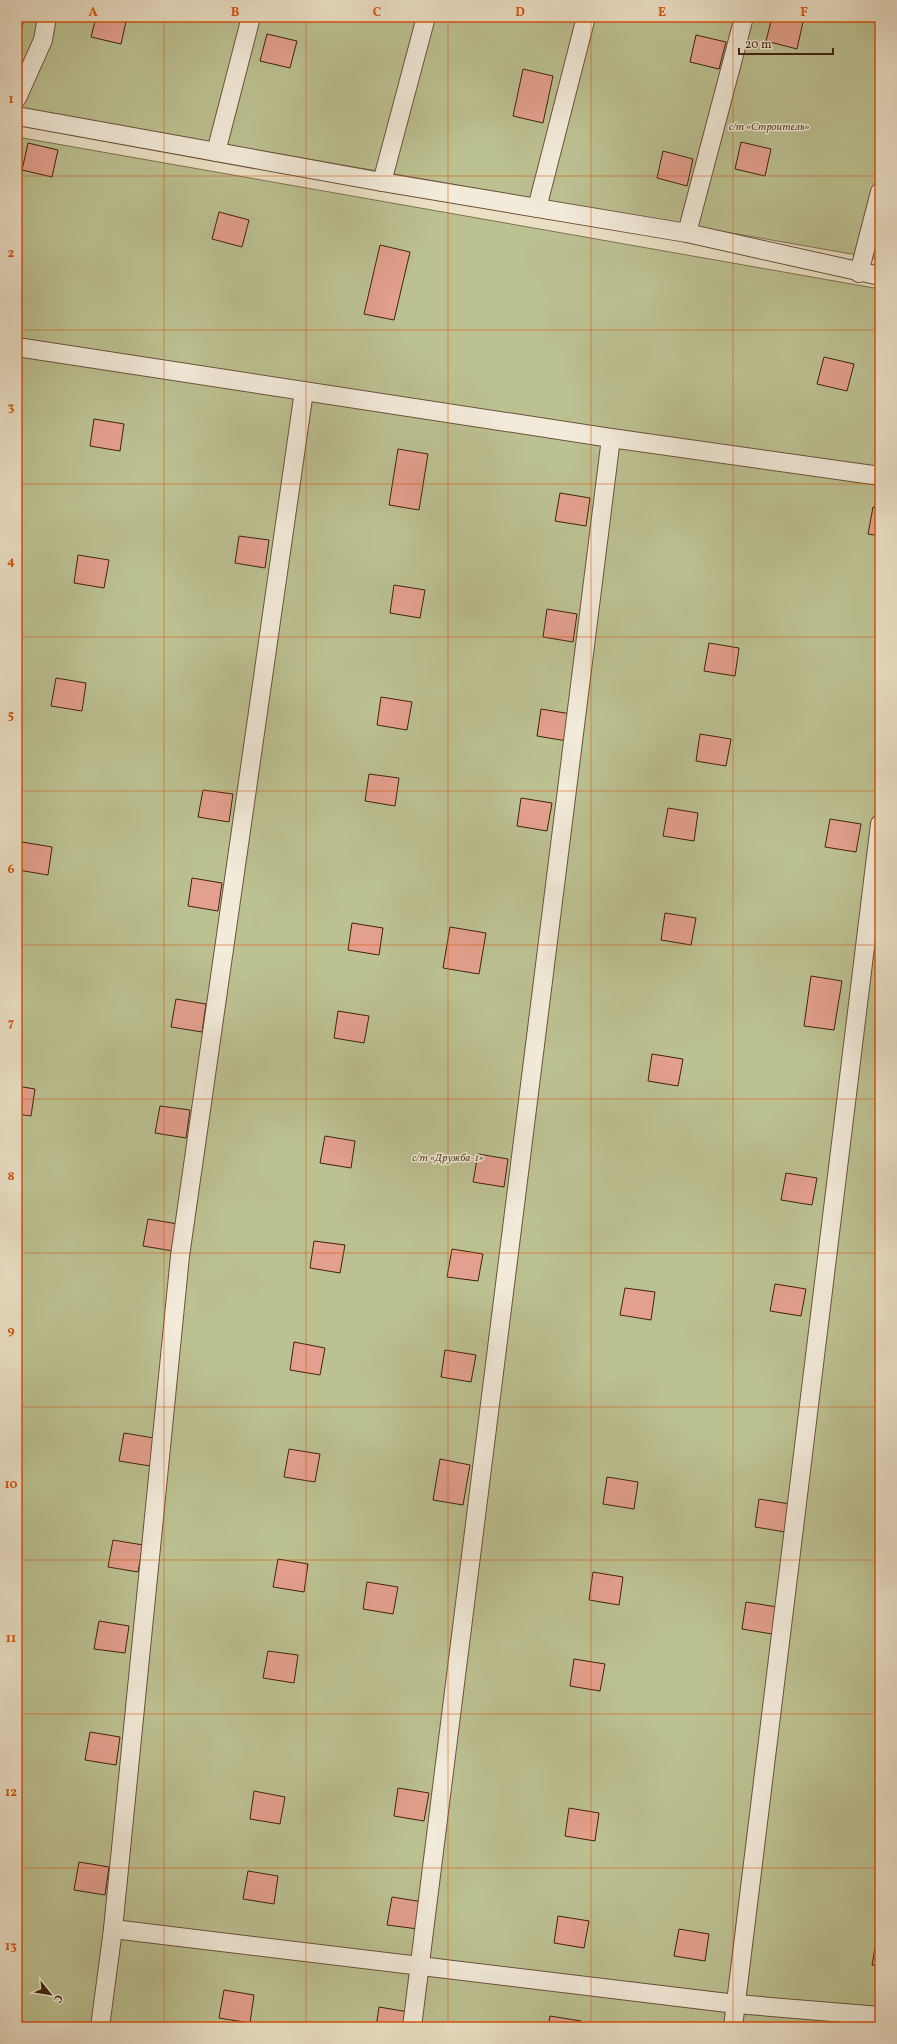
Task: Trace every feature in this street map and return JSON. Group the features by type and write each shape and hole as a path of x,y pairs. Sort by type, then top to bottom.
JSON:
{"lane":[{"path":"17,98 43,40 48,17"},
{"path":"216,152 251,17"},
{"path":"382,182 426,17"},
{"path":"537,208 586,17"},
{"path":"687,233 744,17"},
{"path":"17,116 382,182 687,233 859,273 880,276"},
{"path":"859,273 880,192"},
{"path":"17,347 611,438 880,476"},
{"path":"100,2027 113,1929 180,1256 304,390"},
{"path":"412,2027 611,438"},
{"path":"733,2027 880,824"},
{"path":"113,1929 736,2004 880,2016"}],"green space":[{"name":"с/т «Строитель»","path":"25,17 880,17 880,259 17,108 17,46"},
{"name":"с/т «Дружба-1»","path":"17,137 880,289 880,2027 17,2027"}],"building":[{"path":"96,17 127,17 121,44 91,37"},
{"path":"772,17 784,17 803,22 797,49 766,41"},
{"path":"267,34 297,41 290,68 260,61"},
{"path":"696,35 726,42 719,69 690,62"},
{"path":"523,69 553,76 543,123 513,116"},
{"path":"741,142 771,149 765,176 735,169"},
{"path":"28,143 58,150 52,177 22,170"},
{"path":"663,151 693,159 687,186 657,178"},
{"path":"219,212 249,220 242,247 212,239"},
{"path":"380,245 410,252 394,320 364,314"},
{"path":"824,357 854,364 847,391 817,384"},
{"path":"94,419 124,424 120,451 90,446"},
{"path":"398,449 428,454 419,510 389,505"},
{"path":"560,493 590,498 586,526 555,521"},
{"path":"873,507 880,508 880,536 868,534"},
{"path":"239,536 269,540 265,568 235,563"},
{"path":"78,555 109,560 104,588 74,583"},
{"path":"394,585 425,590 420,618 390,613"},
{"path":"547,609 577,614 573,642 543,637"},
{"path":"709,643 739,648 735,676 704,671"},
{"path":"56,678 86,683 82,711 51,706"},
{"path":"381,697 412,702 407,730 377,725"},
{"path":"541,709 571,714 567,741 537,736"},
{"path":"700,734 731,739 726,766 696,761"},
{"path":"369,774 399,778 395,806 365,801"},
{"path":"203,790 233,794 229,822 198,817"},
{"path":"521,798 552,803 547,831 517,826"},
{"path":"668,808 698,813 694,841 663,836"},
{"path":"830,819 861,824 856,852 825,847"},
{"path":"22,842 52,847 48,875 18,870"},
{"path":"192,878 222,883 218,911 188,906"},
{"path":"665,913 696,918 691,945 661,940"},
{"path":"352,923 383,928 379,955 348,950"},
{"path":"450,927 486,933 479,974 443,968"},
{"path":"811,976 842,981 834,1030 804,1026"},
{"path":"176,999 206,1004 202,1032 171,1027"},
{"path":"338,1011 369,1016 364,1043 334,1038"},
{"path":"652,1054 683,1059 678,1086 648,1081"},
{"path":"17,1086 35,1089 31,1116 17,1114"},
{"path":"160,1106 190,1110 186,1138 155,1133"},
{"path":"325,1136 355,1141 351,1168 320,1163"},
{"path":"478,1154 508,1159 504,1187 473,1182"},
{"path":"786,1173 817,1178 812,1205 781,1200"},
{"path":"148,1219 178,1224 173,1251 143,1246"},
{"path":"314,1241 345,1245 340,1273 310,1268"},
{"path":"452,1249 483,1254 478,1281 447,1277"},
{"path":"775,1284 806,1289 801,1316 770,1311"},
{"path":"625,1288 655,1292 651,1320 620,1315"},
{"path":"294,1342 325,1348 320,1375 290,1370"},
{"path":"445,1350 476,1355 471,1382 441,1377"},
{"path":"124,1433 154,1438 150,1466 119,1461"},
{"path":"289,1449 320,1454 315,1482 284,1477"},
{"path":"440,1459 470,1465 463,1505 433,1500"},
{"path":"607,1477 638,1482 634,1509 603,1504"},
{"path":"759,1499 790,1504 785,1532 755,1527"},
{"path":"113,1540 143,1545 138,1572 108,1567"},
{"path":"278,1559 308,1564 304,1592 273,1587"},
{"path":"593,1572 623,1577 619,1605 589,1600"},
{"path":"367,1582 398,1587 393,1614 363,1609"},
{"path":"746,1602 777,1607 772,1634 742,1629"},
{"path":"99,1621 129,1626 125,1653 94,1649"},
{"path":"268,1651 298,1655 294,1683 263,1678"},
{"path":"574,1659 605,1664 600,1691 570,1686"},
{"path":"90,1732 120,1737 116,1765 85,1760"},
{"path":"398,1788 429,1793 424,1821 394,1816"},
{"path":"254,1791 285,1797 280,1824 250,1819"},
{"path":"569,1808 599,1813 595,1841 565,1836"},
{"path":"79,1862 109,1867 105,1895 74,1890"},
{"path":"248,1871 278,1876 274,1904 243,1899"},
{"path":"392,1897 423,1902 418,1929 387,1925"},
{"path":"558,1916 589,1921 584,1948 554,1943"},
{"path":"679,1929 709,1934 705,1961 674,1956"},
{"path":"877,1937 880,1938 880,1966 872,1965"},
{"path":"224,1990 254,1995 250,2023 219,2018"},
{"path":"379,2007 409,2012 407,2027 376,2027"},
{"path":"550,2016 581,2021 579,2027 548,2027"}]}
